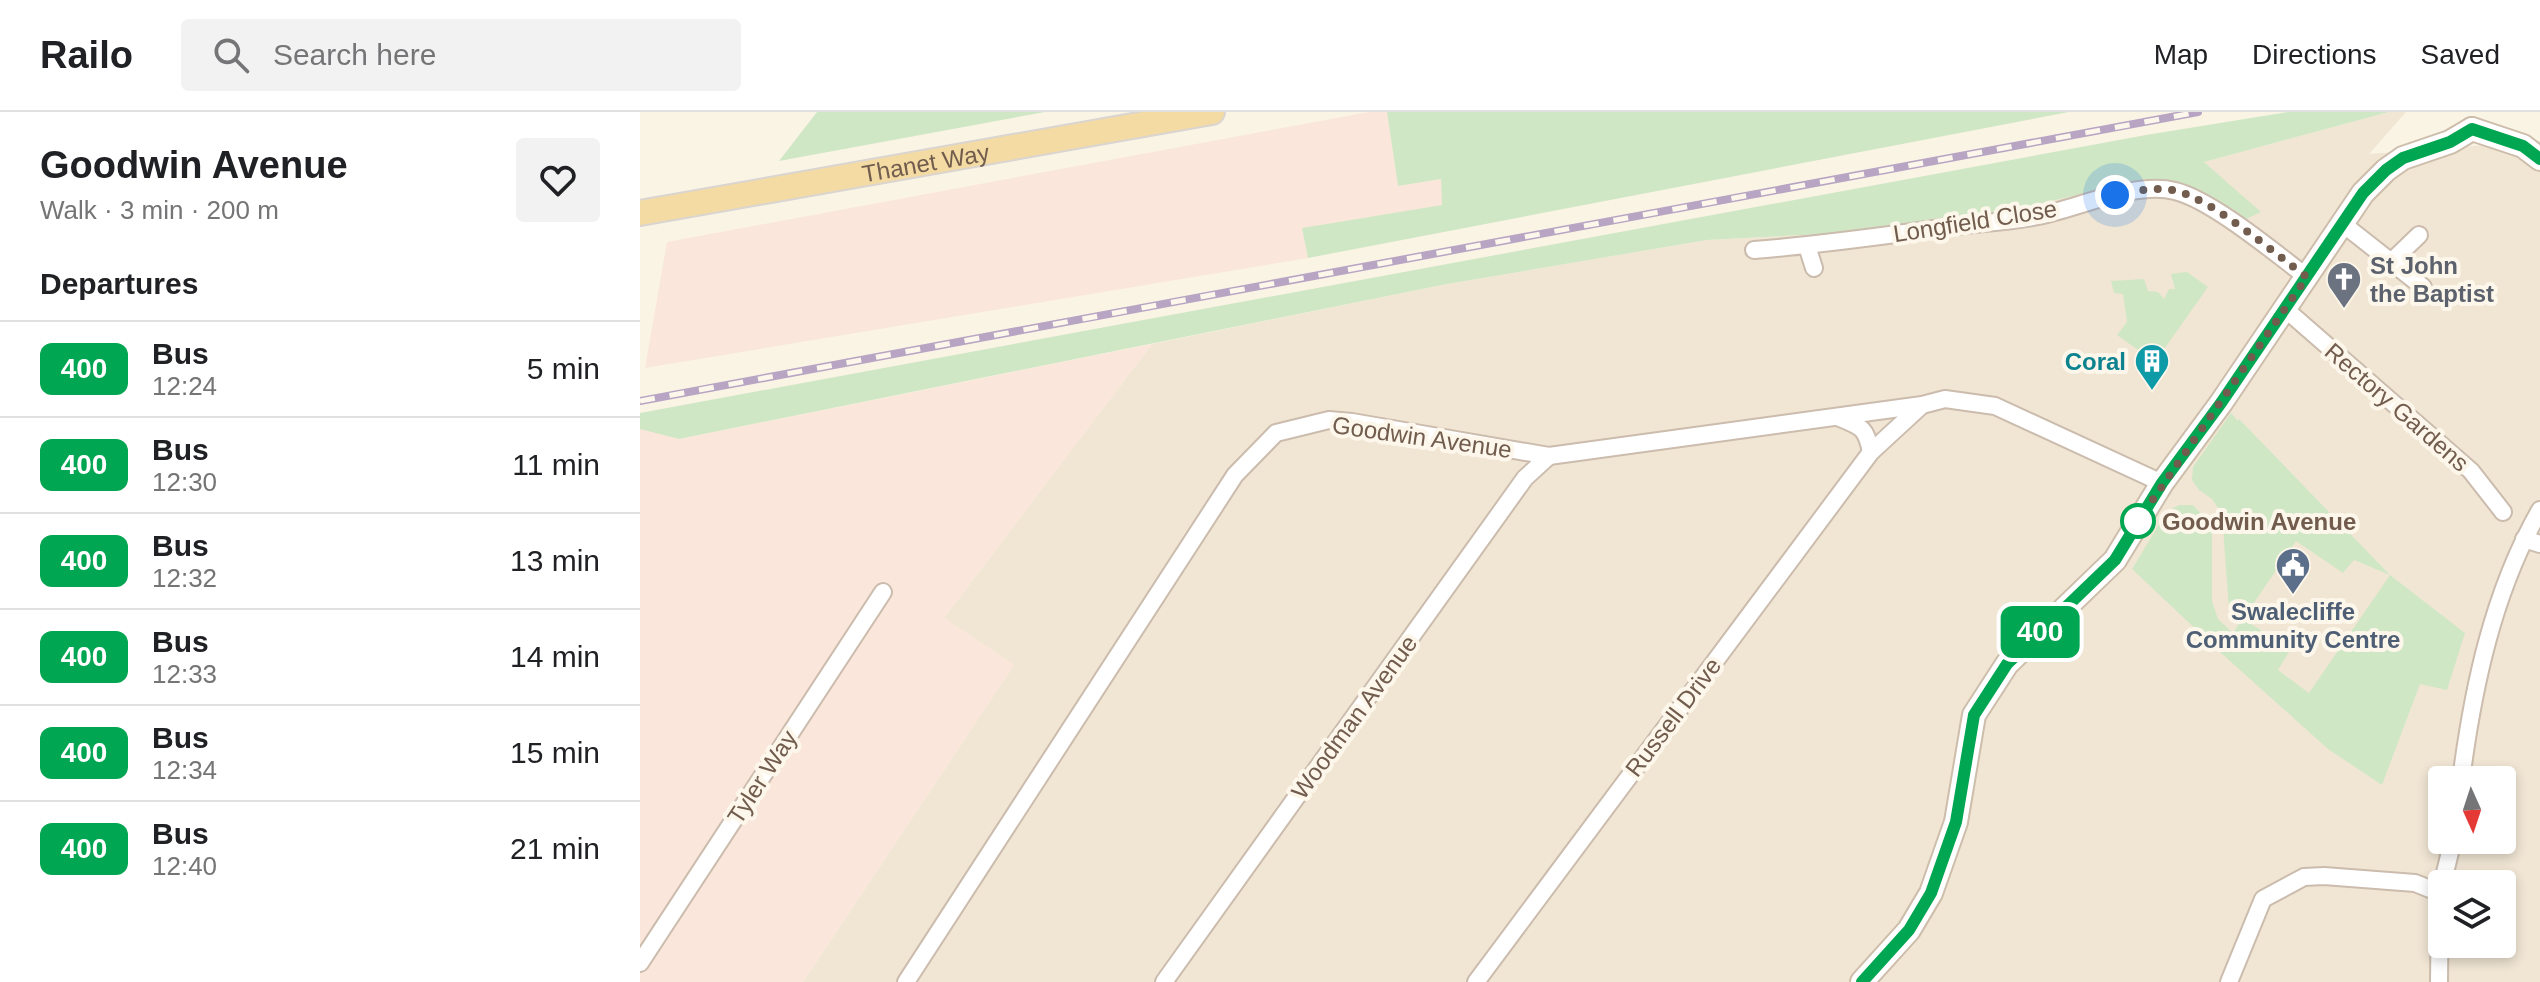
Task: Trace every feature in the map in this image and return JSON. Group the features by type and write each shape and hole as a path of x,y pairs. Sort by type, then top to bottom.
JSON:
{"main road":[{"name":"Thanet Way","path":"640,213 1212,112"},
{"path":"1862,982 1909,930 1931,893 1956,822 1974,715 2007,664 2115,560 2162,483 2221,403 2363,193 2403,158 2450,142 2469,120 2523,146 2540,159"}],"street":[{"name":"Longfield Close","path":"1754,250 2039,216 2089,200 2164,189 2194,198 2225,217 2307,277"},
{"path":"2343,224 2423,287"},
{"path":"2391,262 2419,235"},
{"path":"1807,246 1814,268"},
{"name":"Rectory Gardens","path":"2284,308 2471,471 2503,512"},
{"name":"Goodwin Avenue","path":"906,982 1235,475 1276,433 1329,420 1549,456 1922,405 1945,399 1995,406 2162,483"},
{"name":"Russell Drive","path":"1476,982 1871,452 1922,405"},
{"path":"1837,417 1862,427 1871,452"},
{"name":"Woodman Avenue","path":"1164,982 1525,478 1549,456"},
{"path":"2463,766 2470,708 2485,647 2532,542 2540,510"},
{"name":"Tyler Way","path":"640,963 883,592"},
{"path":"2229,982 2263,899 2304,877 2415,883 2428,888"},
{"path":"2439,958 2439,982"}],"shaded area":[{"path":"1369,112 1387,112 1398,186 1442,179 1443,205 1303,228 1308,258 645,368 667,242"},
{"path":"2389,112 2406,112 2369,154 2540,141 2540,982 803,982 1014,665 944,618 1152,344 1447,284 1707,240 1823,234 2004,212 2147,179 2186,188 2203,162"},
{"path":"1152,344 944,618 1014,665 803,982 640,982 640,428 680,439"}],"green space":[{"path":"817,112 1045,112 779,161"},
{"path":"1387,112 2069,112 1308,258 1302,228 1442,205 1441,179 1398,186"},
{"path":"2288,112 2389,112 2204,162 2261,212 2242,221 2186,188 2146,179 2004,212 1823,234 1707,240 1447,284 679,439 640,429 640,413 2146,135"},
{"path":"2187,272 2208,287 2155,362 2117,335 2127,322 2123,294 2114,293 2111,281 2144,279 2148,291 2158,292 2164,299 2169,289 2175,289 2171,274"},
{"path":"2231,413 2390,575 2465,633 2447,690 2420,684 2382,785 2328,749 2132,569 2167,511 2179,505 2193,505 2212,525 2212,601 2218,619 2233,633 2242,619 2229,610 2222,514 2212,499 2199,490 2192,480 2193,467","holes":["2296,541 2343,573 2354,560 2390,575 2309,693 2278,670 2291,649 2243,619"]}],"railway":[{"path":"640,401 2198,112"}],"bus line":[{"name":"400","path":"1862,982 1909,930 1931,893 1956,822 1974,715 2007,664 2115,560 2162,483 2221,403 2363,193 2403,158 2450,142 2472,129 2523,146 2540,159"}],"place":[{"name":"St John the Baptist","path":"2344,310"},
{"name":"Coral","path":"2152,392"},
{"name":"Goodwin Avenue","path":"2138,521"},
{"name":"Swalecliffe Community Centre","path":"2293,596"}],"route":[{"path":"2115,195 2164,189 2194,198 2307,277 2138,521"}]}
